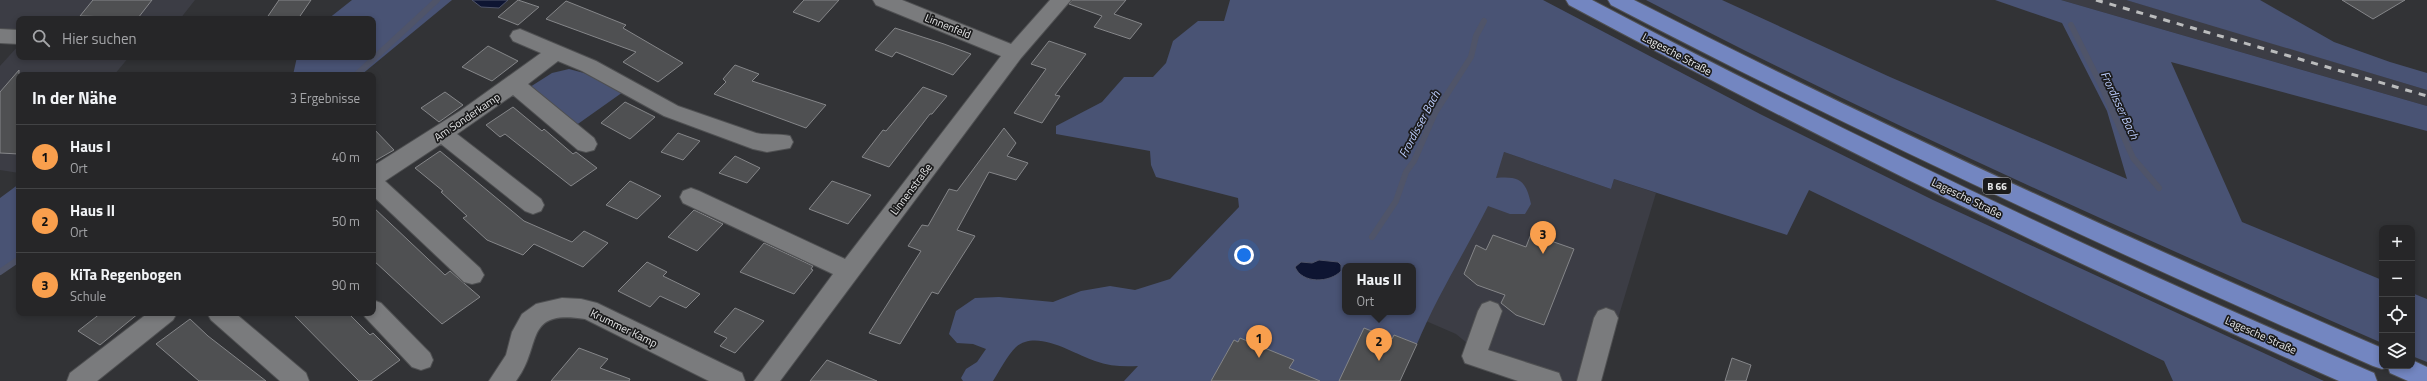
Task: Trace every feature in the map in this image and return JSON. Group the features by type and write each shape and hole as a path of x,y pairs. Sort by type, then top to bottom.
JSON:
{"highway":[{"name":"Lagesche Straße","path":"1576,0 1716,75 2065,246 2365,381"},
{"name":"Lagesche Straße","path":"1618,0 1881,132 2121,244 2379,358"},
{"path":"2406,369 2427,378"}],"street":[{"name":"Linnenfeld","path":"883,0 1014,53"},
{"name":"Linnenstraße","path":"766,381 1014,53 1061,0"},
{"path":"0,36 16,37"},
{"path":"520,36 589,66 671,112 753,141 767,144 782,142"},
{"name":"Am Sonderkamp","path":"376,175 443,134 514,85 557,51"},
{"path":"514,85 586,144"},
{"path":"443,134 533,205"},
{"path":"376,186 472,275"},
{"path":"691,197 849,270"},
{"name":"Krummer Kamp","path":"501,381 518,358 526,327 539,315 556,307 572,307 589,310 733,381"},
{"path":"1490,311 1474,356 1550,381"},
{"path":"376,313 421,360"},
{"path":"79,381 161,316"},
{"path":"222,316 298,381"},
{"path":"1589,381 1606,318"}],"shaded area":[{"path":"0,0 195,0 182,16 16,16 16,42 0,41"},
{"path":"352,0 452,0 365,72 294,72 296,60 376,60 376,16 332,16"},
{"path":"472,0 508,0 499,8 481,7"},
{"path":"1230,0 1543,0 1760,114 1933,200 2324,381 2173,381 2164,361 1809,190 1787,235 1614,179 1611,189 1504,152 1496,178 1516,179 1524,185 1531,204 1525,214 1510,214 1488,206 1442,291 1417,344 1394,335 1392,341 1346,381 1288,381 1293,370 1289,368 1293,360 1240,338 1238,342 1234,340 1211,381 1124,381 1138,366 1106,364 1086,358 1056,345 1035,341 1025,342 1016,347 993,381 963,381 961,378 966,369 977,362 986,349 973,344 957,343 949,334 956,311 975,298 999,297 1053,302 1081,291 1110,286 1135,290 1170,279 1239,207 1238,198 1156,177 1151,165 1150,151 1056,134 1056,126 1102,102 1124,77 1153,77 1166,63 1173,41 1198,21 1224,21"},
{"path":"1646,0 1722,0 1890,77 2127,179 2107,111 2062,23 1995,0 2061,0 2427,106 2427,131 2171,62 2242,222 2379,279 2379,342 2011,178 1736,46"},
{"path":"2061,0 2126,0 2199,21 2427,90 2427,106"},
{"path":"2126,0 2260,0 2334,42 2390,62 2427,73 2427,90"},
{"path":"16,48 16,60 126,60 116,72 16,72 16,173 0,170 0,66"},
{"path":"569,69 584,73 623,92 575,126 530,87 552,73"},
{"path":"1504,152 1611,189 1614,179 1656,193 1599,381 1563,381 1479,353 1456,334 1419,318"},
{"path":"16,186 16,260 0,271 0,198"},
{"path":"1319,260 1338,262 1341,265 1341,271 1330,278 1316,280 1310,279 1299,273 1295,267 1301,262 1312,263"},
{"path":"2415,294 2427,299 2427,362 2415,357"}],"building":[{"path":"93,0 152,0 140,16 80,16"},
{"path":"279,0 311,0 300,16 268,16"},
{"path":"518,0 539,7 518,25 498,17"},
{"path":"804,0 839,0 819,22 793,12"},
{"path":"1072,0 1126,0 1114,14 1142,24 1130,39 1094,27 1102,16 1069,4"},
{"path":"2342,0 2405,0 2373,19"},
{"path":"566,1 626,25 623,28 683,63 658,82 623,62 636,52 546,19"},
{"path":"895,28 971,54 953,75 896,52 892,57 875,50"},
{"path":"1049,41 1086,54 1055,95 1060,96 1042,123 1014,113 1046,69 1031,64"},
{"path":"488,46 518,61 492,81 462,67"},
{"path":"735,65 759,74 752,81 826,105 806,128 714,94 726,82 723,79"},
{"path":"16,73 16,154 0,153 0,92"},
{"path":"923,87 947,96 932,114 930,114 889,167 862,157 883,130 886,131"},
{"path":"445,92 463,105 439,122 421,108"},
{"path":"625,102 655,117 630,139 601,123"},
{"path":"513,107 542,131 544,129 573,154 576,152 597,168 571,186 505,134 500,137 486,125"},
{"path":"1004,128 1016,143 1007,156 1028,163 1016,180 989,172 957,230 975,236 938,294 932,292 900,344 869,333 921,251 908,246 922,225 928,226 949,189 957,191"},
{"path":"376,131 394,150 376,160"},
{"path":"678,133 700,141 683,160 661,152"},
{"path":"440,151 524,221 572,242 584,231 608,243 583,267 534,244 523,255 487,240 463,218 467,216 441,192 443,191 415,168"},
{"path":"735,156 760,168 747,183 719,173"},
{"path":"630,181 661,196 637,219 606,205"},
{"path":"832,181 871,195 848,224 809,209"},
{"path":"376,210 445,275 450,271 480,297 442,324 376,263"},
{"path":"694,210 723,224 697,251 668,237"},
{"path":"1531,234 1574,249 1544,325 1516,315 1501,303 1505,295 1477,285 1464,274 1476,245 1486,250 1493,235 1526,247"},
{"path":"764,243 813,266 811,269 813,270 794,294 740,272"},
{"path":"647,262 667,272 663,276 700,294 686,308 660,296 650,307 618,291"},
{"path":"735,308 764,321 735,353 720,346 727,338 714,332"},
{"path":"97,316 135,316 100,345 78,331"},
{"path":"295,316 351,316 370,335 373,333 400,360 371,381 359,381"},
{"path":"190,319 208,336 266,381 199,381 156,344"},
{"path":"1364,328 1392,339 1394,335 1417,344 1400,381 1339,381"},
{"path":"1240,338 1294,360 1289,368 1320,381 1211,381 1234,340 1238,342"},
{"path":"579,348 608,359 600,368 630,379 629,381 551,381"},
{"path":"1732,358 1751,365 1746,381 1725,381"},
{"path":"827,360 877,381 810,381"}],"waterway":[{"path":"376,56 437,0"},
{"name":"Frordisser Bach","path":"1372,237 1396,201 1406,172 1414,161 1435,113 1471,57 1476,36 1484,21"},
{"name":"Frordisser Bach","path":"2071,25 2102,87 2133,158 2159,188"},
{"path":"359,72 372,60"},
{"path":"0,272 16,261"}],"railway":[{"path":"2096,0 2427,96"}],"place":[{"name":"KiTa Regenbogen","path":"1543,254"},
{"name":"Haus I","path":"1259,358"},
{"name":"Haus II","path":"1379,361"}]}
